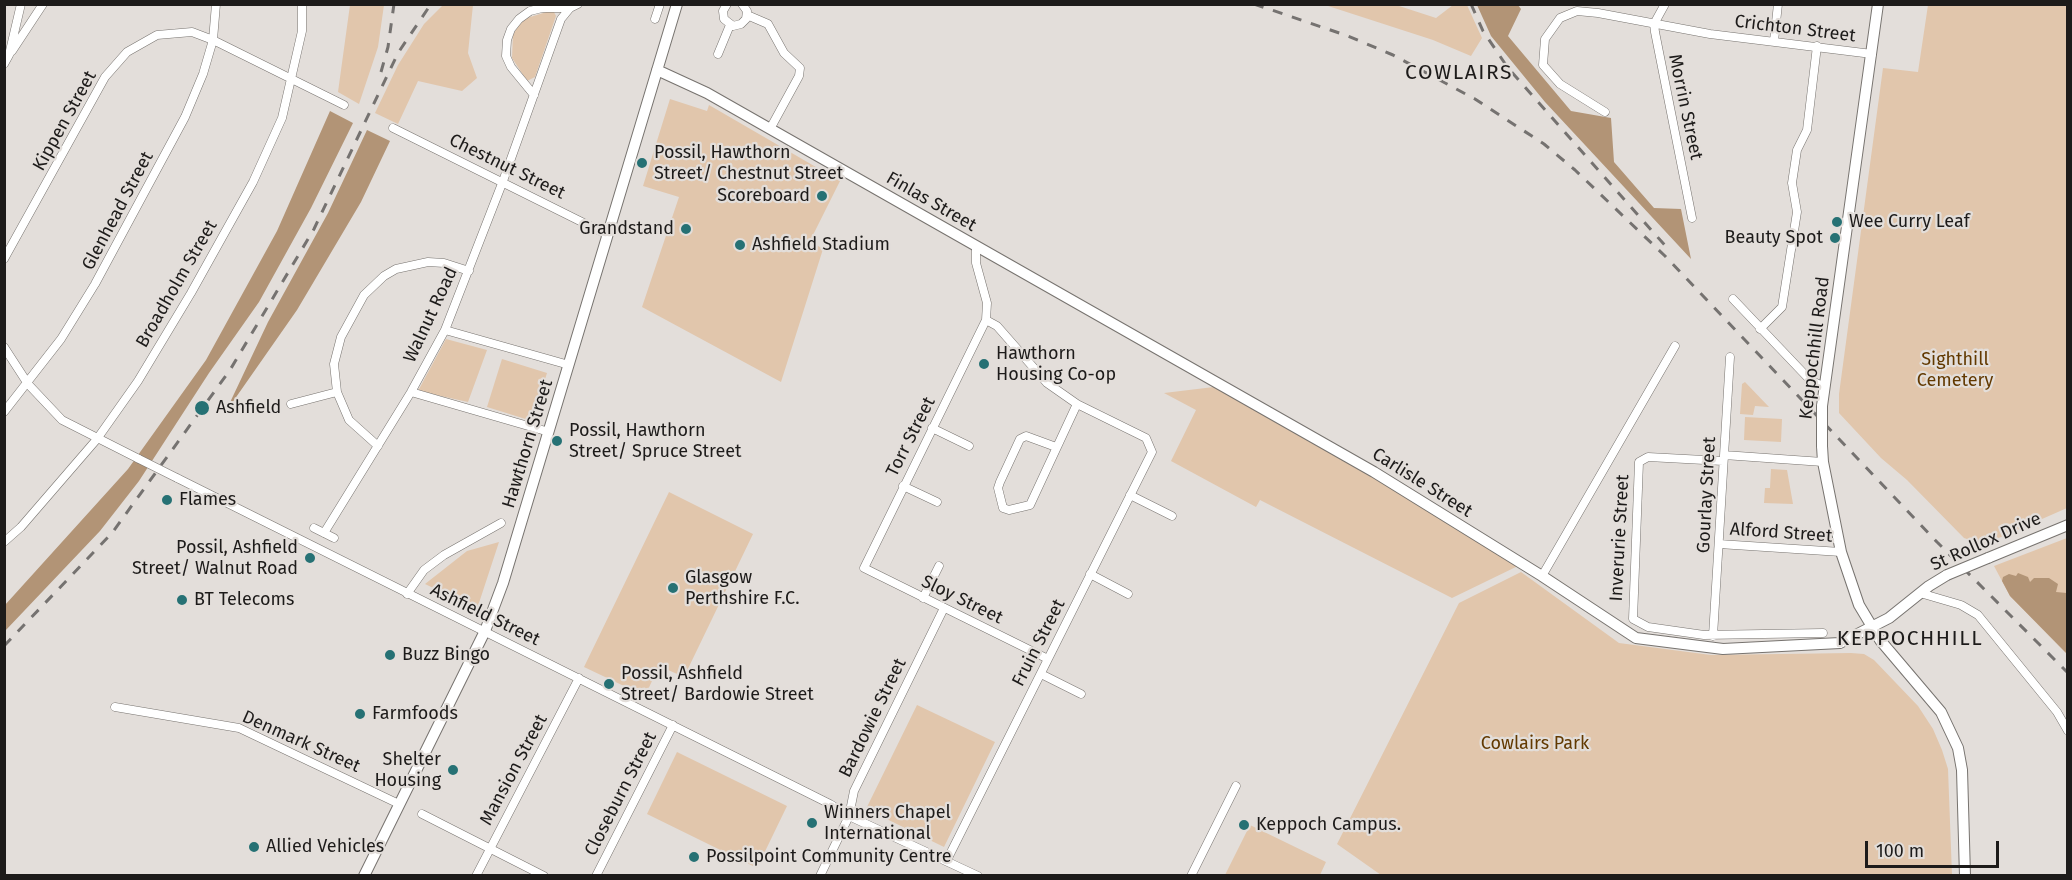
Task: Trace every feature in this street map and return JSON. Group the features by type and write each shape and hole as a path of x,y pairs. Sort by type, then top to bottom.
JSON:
{"street":[{"path":"9,55 21,4"},
{"path":"4,64 43,4"},
{"name":"Glenhead Street","path":"4,412 61,339 95,284 180,127 203,74 213,40 216,4"},
{"name":"Broadholm Street","path":"4,542 21,527 97,440 138,381 191,293 253,182 282,118 293,79 302,31 302,4"},
{"path":"656,19 660,4"},
{"name":"Hawthorn Street","path":"364,876 485,631 503,583 677,4"},
{"path":"728,4 723,15 730,25"},
{"path":"742,4 747,15 768,24 783,53 800,68 799,76 770,129"},
{"path":"1654,24 1665,4"},
{"path":"1774,41 1778,4"},
{"name":"Keppochhill Road","path":"1878,4 1822,406 1823,462 1841,552 1856,596 1872,628 1892,656 1935,704 1955,739 1962,770 1965,876"},
{"name":"Walnut Road","path":"534,95 511,67 506,56 507,40 511,29 530,11 574,6"},
{"name":"Walnut Road","path":"324,533 411,392 445,330 503,181 561,19 574,6"},
{"name":"Crichton Street","path":"1605,112 1560,84 1543,65 1545,39 1560,18 1577,11 1872,54"},
{"path":"730,25 741,24 747,15"},
{"name":"Morrin Street","path":"1654,24 1692,218"},
{"path":"718,54 730,25"},
{"name":"Kippen Street","path":"4,260 105,77 127,52 157,35 192,32 213,40 344,105"},
{"path":"1760,329 1782,307 1797,212 1792,183 1797,150 1807,130 1817,46"},
{"name":"Finlas Street","path":"657,70 707,93 976,246 976,263 987,303 986,320"},
{"name":"Chestnut Street","path":"393,128 608,235"},
{"name":"Carlisle Street","path":"976,246 1374,472 1542,576 1623,631 1649,642 1723,649 1819,646 1848,641 1872,628"},
{"path":"378,446 349,420 337,392 334,364 341,337 364,296 374,285 396,269 412,264 444,263 469,270"},
{"path":"1734,301 1810,380 1825,387"},
{"path":"986,320 997,326 1047,383 1077,404 1030,505 1009,510 1003,508 998,488 1020,439 1026,436 1056,447"},
{"name":"Torr Street","path":"864,568 986,320"},
{"path":"445,330 569,365"},
{"path":"1542,576 1675,345"},
{"name":"Ashfield Street","path":"4,347 28,384 62,420 97,440 485,631 830,804 849,816 978,876"},
{"name":"Gourlay Street","path":"1713,636 1730,357"},
{"path":"291,404 337,392"},
{"path":"411,392 549,432"},
{"name":"Fruin Street","path":"947,860 1152,452 1146,438 1077,404"},
{"path":"932,428 969,446"},
{"path":"1724,458 1823,462"},
{"name":"Inverurie Street","path":"1713,636 1648,627 1633,619 1638,466 1641,459 1724,458"},
{"path":"903,486 937,502"},
{"path":"1130,495 1172,516"},
{"path":"407,594 424,570 444,555 501,523"},
{"name":"St Rollox Drive","path":"1872,628 1947,575 2067,525"},
{"path":"314,528 334,538"},
{"name":"Alford Street","path":"1719,544 1841,552"},
{"path":"923,598 939,566"},
{"name":"Sloy Street","path":"864,568 1048,659"},
{"path":"1090,574 1128,594"},
{"path":"1920,593 1960,605 1978,615 2057,712 2067,731"},
{"name":"Bardowie Street","path":"820,876 849,816 854,791 944,608"},
{"path":"1713,636 1823,633"},
{"path":"1041,674 1081,694"},
{"name":"Mansion Street","path":"476,876 579,678"},
{"name":"Denmark Street","path":"116,707 238,728 399,804"},
{"name":"Closeburn Street","path":"596,876 673,725"},
{"path":"1191,876 1236,786"},
{"path":"422,814 544,876"}],"green space":[{"path":"350,5 384,5 378,47 359,104 338,92"},
{"path":"443,5 473,5 468,53 477,78 462,91 418,81 398,124 375,113 398,65 424,24"},
{"path":"1325,5 1396,5 1436,18 1453,5 1467,5 1482,38 1471,56 1433,40"},
{"name":"Sighthill Cemetery","path":"1928,5 2067,5 2067,508 1976,548 1973,541 1964,538 1907,480 1881,458 1839,413 1839,394 1883,68 1918,72"},
{"path":"553,10 556,16 535,77 527,81 512,58 513,35 519,24 527,18"},
{"name":"Ashfield Stadium","path":"670,99 707,111 709,105 840,181 810,241 823,249 781,382 642,307 679,197 643,186"},
{"path":"446,339 487,350 468,402 418,391"},
{"path":"502,359 547,373 532,421 487,407"},
{"path":"1745,382 1769,407 1755,406 1753,415 1740,414 1742,384"},
{"path":"1222,386 1522,564 1452,598 1260,500 1256,507 1171,461 1196,410 1164,393"},
{"path":"1745,417 1782,419 1781,442 1744,440"},
{"path":"1771,469 1787,470 1793,504 1764,503 1765,488 1770,488"},
{"path":"669,492 753,534 684,677 659,666 645,696 584,667"},
{"path":"2067,538 2067,654 2010,596 1994,566"},
{"path":"499,542 477,609 425,584 467,551"},
{"name":"Cowlairs Park","path":"1521,572 1619,643 1711,655 1851,653 1864,654 1874,660 1918,706 1933,729 1942,750 1948,769 1952,875 1381,875 1337,844 1459,603"},
{"path":"917,705 995,742 944,847 866,809"},
{"path":"677,752 787,806 757,868 647,814"},
{"path":"1250,825 1326,862 1320,875 1225,875"}],"shaded area":[{"path":"1477,5 1518,5 1521,9 1508,36 1571,111 1611,118 1614,162 1654,208 1681,209 1691,259 1545,102 1491,36"},
{"path":"330,111 353,123 311,208 259,302 209,373 139,481 100,531 5,631 5,605 128,469 206,360 277,231"},
{"path":"367,130 390,141 361,202 297,310 225,413 268,322 328,213"},
{"path":"2018,573 2028,577 2030,582 2034,578 2049,578 2058,584 2056,592 2067,593 2067,654 2010,596 2002,581 2003,577 2009,574 2016,576"}],"railway":[{"path":"381,72 388,47 394,4"},
{"path":"4,646 112,533 230,370 314,229 398,53 431,4"},
{"path":"1254,4 1348,36 1393,55 1475,99 1544,144 1575,170 1665,256 1937,542 2068,673"},
{"path":"1471,4 1483,31 1508,68 1669,250"}],"place":[{"name":"Possil, Hawthorn Street/ Chestnut Street","path":"642,163"},
{"name":"Scoreboard","path":"822,196"},
{"name":"Wee Curry Leaf","path":"1837,222"},
{"name":"Grandstand","path":"686,229"},
{"name":"Beauty Spot","path":"1835,238"},
{"name":"Ashfield Stadium","path":"740,245"},
{"name":"Hawthorn Housing Co-op","path":"984,364"},
{"name":"Ashfield","path":"202,408"},
{"name":"Possil, Hawthorn Street/ Spruce Street","path":"557,441"},
{"name":"Flames","path":"167,500"},
{"name":"Possil, Ashfield Street/ Walnut Road","path":"310,558"},
{"name":"Glasgow Perthshire F.C.","path":"673,588"},
{"name":"BT Telecoms","path":"182,600"},
{"name":"Buzz Bingo","path":"390,655"},
{"name":"Possil, Ashfield Street/ Bardowie Street","path":"609,684"},
{"name":"Farmfoods","path":"360,714"},
{"name":"Shelter Housing","path":"453,770"},
{"name":"Winners Chapel International","path":"812,823"},
{"name":"Keppoch Campus.","path":"1244,825"},
{"name":"Allied Vehicles","path":"254,847"},
{"name":"Possilpoint Community Centre","path":"694,857"}],"district":[{"name":"COWLAIRS","path":"1459,73"},
{"name":"KEPPOCHHILL","path":"1910,639"}]}
